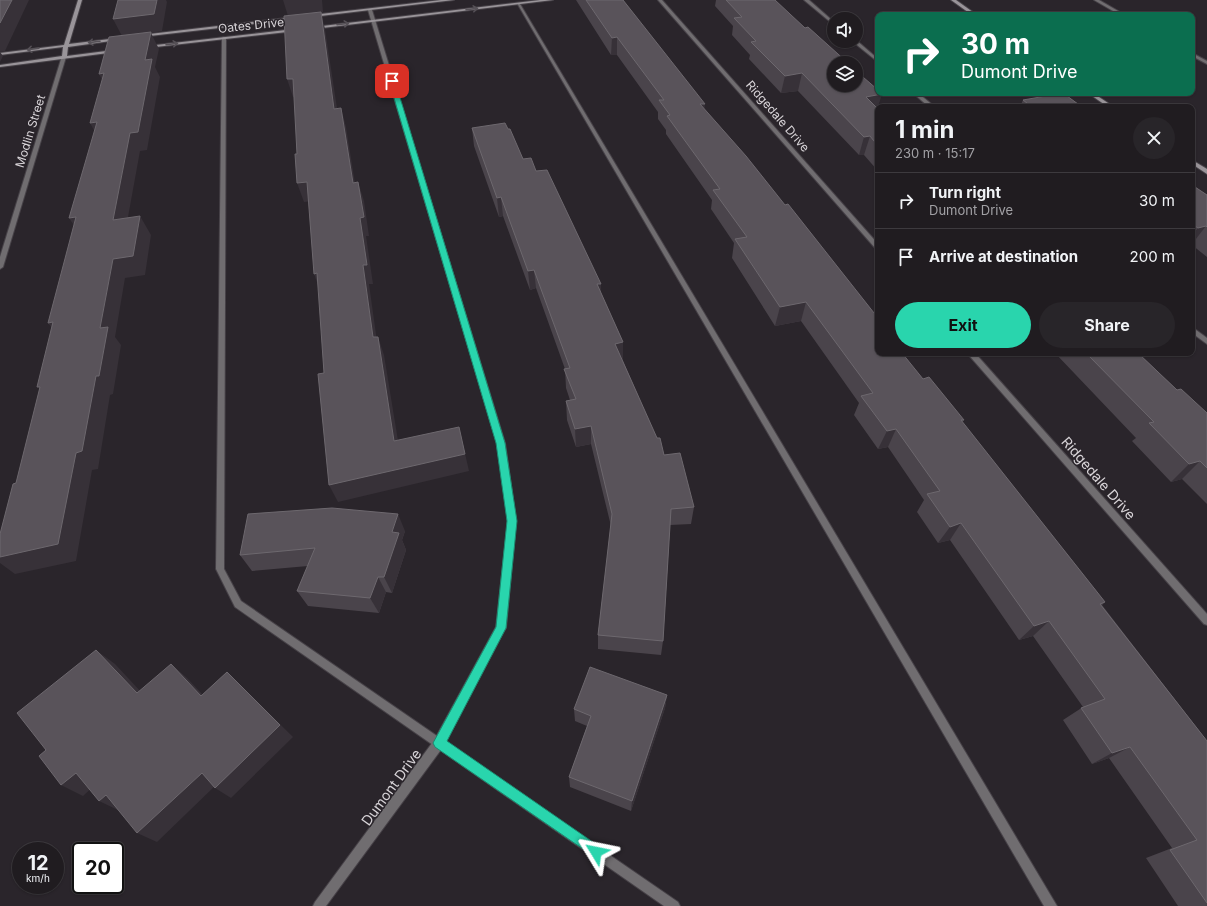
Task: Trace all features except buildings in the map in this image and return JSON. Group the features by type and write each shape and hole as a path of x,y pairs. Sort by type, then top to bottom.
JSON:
{"main road":[{"name":"Modlin Street","path":"64,58 66,45 80,0"},
{"path":"308,17 452,0"},
{"path":"311,28 551,0"},
{"path":"953,0 971,12"},
{"name":"Oates Drive","path":"136,37 300,18"},
{"name":"Oates Drive","path":"141,48 303,29"},
{"path":"0,54 120,38"},
{"path":"0,66 118,51"},
{"path":"1094,96 1106,104"},
{"path":"1195,164 1207,172"}],"street":[{"name":"Ridgedale Drive","path":"660,0 875,245"},
{"path":"806,0 827,18"},
{"path":"1096,0 1118,12"},
{"path":"518,4 1051,906"},
{"name":"Dumont Drive","path":"319,906 439,743 501,628 512,521 501,443 370,10"},
{"path":"224,38 220,570 238,604 674,906"},
{"path":"862,48 875,58"},
{"path":"1195,56 1207,62"},
{"name":"Modlin Street","path":"0,267 64,58"},
{"path":"919,96 928,104"},
{"path":"1195,332 1207,342"},
{"name":"Ridgedale Drive","path":"974,356 1207,621"}],"route":[{"path":"392,81 501,443 512,521 501,628 439,743 596,852"}]}
